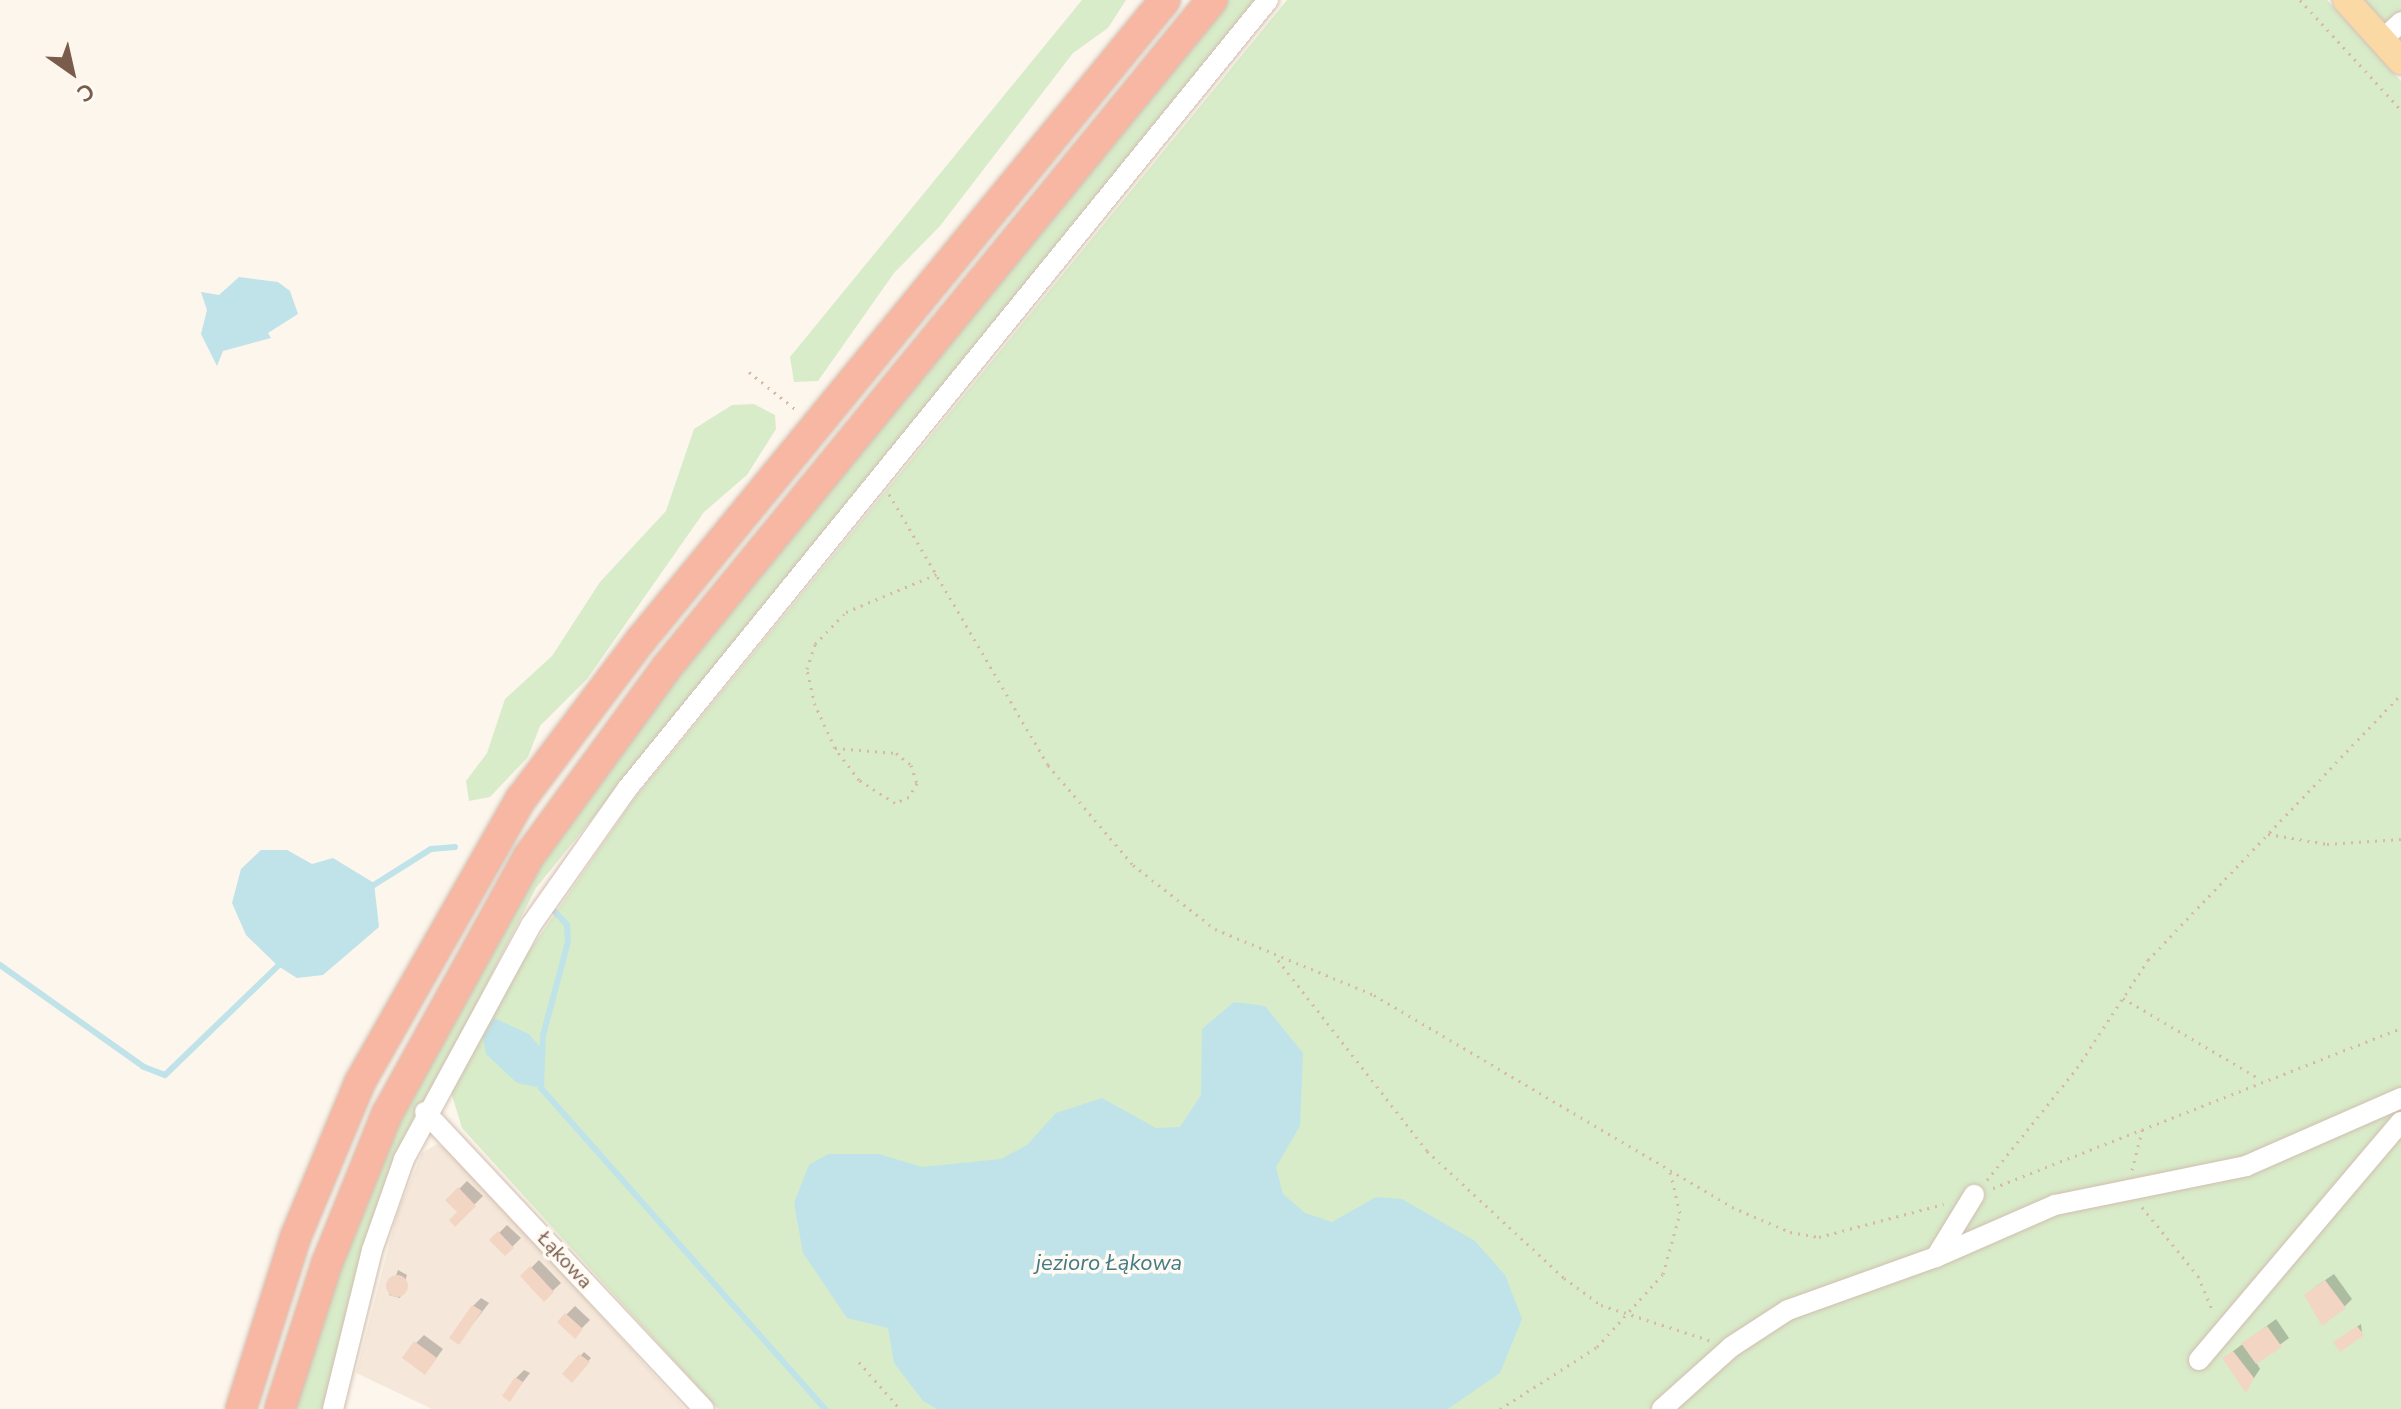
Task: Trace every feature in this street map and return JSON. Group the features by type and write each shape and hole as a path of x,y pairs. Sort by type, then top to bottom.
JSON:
{"highway":[{"path":"241,1409 334,1140 453,909 563,741 1165,0"},
{"path":"280,1409 327,1263 387,1114 529,856 666,668 1212,0"}],"main road":[{"path":"2346,0 2391,31 2401,61"}],"street":[{"path":"333,1409 372,1250 425,1112 501,972 594,833 1268,0"},
{"path":"1662,1409 1731,1347 1824,1293 1936,1257 2055,1205 2246,1166 2401,1098"},
{"name":"Łąkowa","path":"425,1112 704,1409"},
{"path":"2199,1360 2401,1122"},
{"path":"1936,1257 1974,1195"}],"path":[{"path":"2300,0 2401,110"},
{"path":"749,372 818,428"},
{"path":"879,477 937,574 1018,723 1103,833 1186,910 1278,960 1385,1001 1732,1207 1819,1237 1974,1195 2401,1028"},
{"path":"835,748 896,753 911,765 917,783 895,803 875,796 835,748 807,669 815,644 846,612 937,574"},
{"path":"1974,1195 2123,998 2148,960 2401,694"},
{"path":"2268,834 2327,844 2401,839"},
{"path":"1278,960 1427,1151 1564,1278 1629,1315 1731,1347"},
{"path":"2123,998 2262,1080"},
{"path":"2143,1127 2133,1187 2198,1276 2220,1335"},
{"path":"1500,1409 1597,1347 1663,1274 1678,1242 1670,1171"},
{"path":"859,1362 900,1409"}],"shaded area":[{"path":"437,1144 453,1152 685,1409 432,1409 356,1373 397,1214 422,1153"}],"green space":[{"path":"1082,0 1126,0 1108,28 1073,53 940,226 894,273 818,381 794,382 790,357"},
{"path":"1222,0 1256,0 536,888 390,1172 324,1409 288,1409 384,1136 560,824"},
{"path":"1287,0 2327,0 2401,81 2401,1409 718,1409 462,1128 451,1092 519,966 634,799"},
{"path":"2364,0 2401,0 2401,41"},
{"path":"754,404 775,415 776,429 747,475 704,512 587,679 540,726 528,757 490,797 469,801 466,781 487,753 505,699 552,656 600,582 666,511 694,429 732,405"}],"water":[{"path":"239,277 278,282 290,291 298,314 268,333 271,338 223,351 217,366 201,334 207,310 201,292 219,295"},
{"path":"261,850 287,850 312,864 333,858 374,883 379,927 323,975 297,978 278,966 246,935 232,903 241,869"},
{"name":"jezioro Łąkowa","path":"1234,1002 1265,1006 1303,1053 1300,1126 1276,1167 1283,1194 1305,1213 1332,1222 1376,1197 1402,1199 1475,1241 1505,1275 1522,1319 1500,1373 1448,1409 937,1409 923,1401 894,1363 888,1328 847,1318 803,1253 794,1203 809,1165 828,1154 879,1154 922,1167 1001,1159 1027,1145 1056,1113 1102,1098 1156,1128 1180,1127 1201,1095 1202,1029"},
{"path":"494,1018 529,1034 541,1048 541,1088 517,1083 486,1054 483,1037"}],"building":[{"path":"458,1187 476,1206 455,1227 449,1220 457,1212 445,1200"},
{"path":"498,1231 514,1248 505,1256 489,1240"},
{"path":"530,1266 554,1292 544,1302 520,1276"},
{"path":"397,1275 405,1278 408,1286 405,1294 397,1297 389,1294 386,1286 389,1278"},
{"path":"2325,1280 2346,1308 2322,1326 2304,1295"},
{"path":"472,1305 482,1311 459,1345 449,1338"},
{"path":"565,1313 583,1329 575,1339 557,1322"},
{"path":"2267,1326 2282,1347 2256,1364 2241,1343"},
{"path":"2357,1326 2364,1335 2340,1352 2333,1342"},
{"path":"414,1341 437,1358 425,1375 402,1358"},
{"path":"2233,1351 2254,1378 2246,1393 2222,1358"},
{"path":"579,1354 590,1362 572,1383 562,1374"},
{"path":"515,1377 523,1382 510,1402 502,1396"}],"waterway":[{"path":"369,888 431,849 455,847"},
{"path":"555,912 567,925 568,942 543,1035 541,1088 825,1409"},
{"path":"0,965 144,1067 165,1075 281,963"}]}
